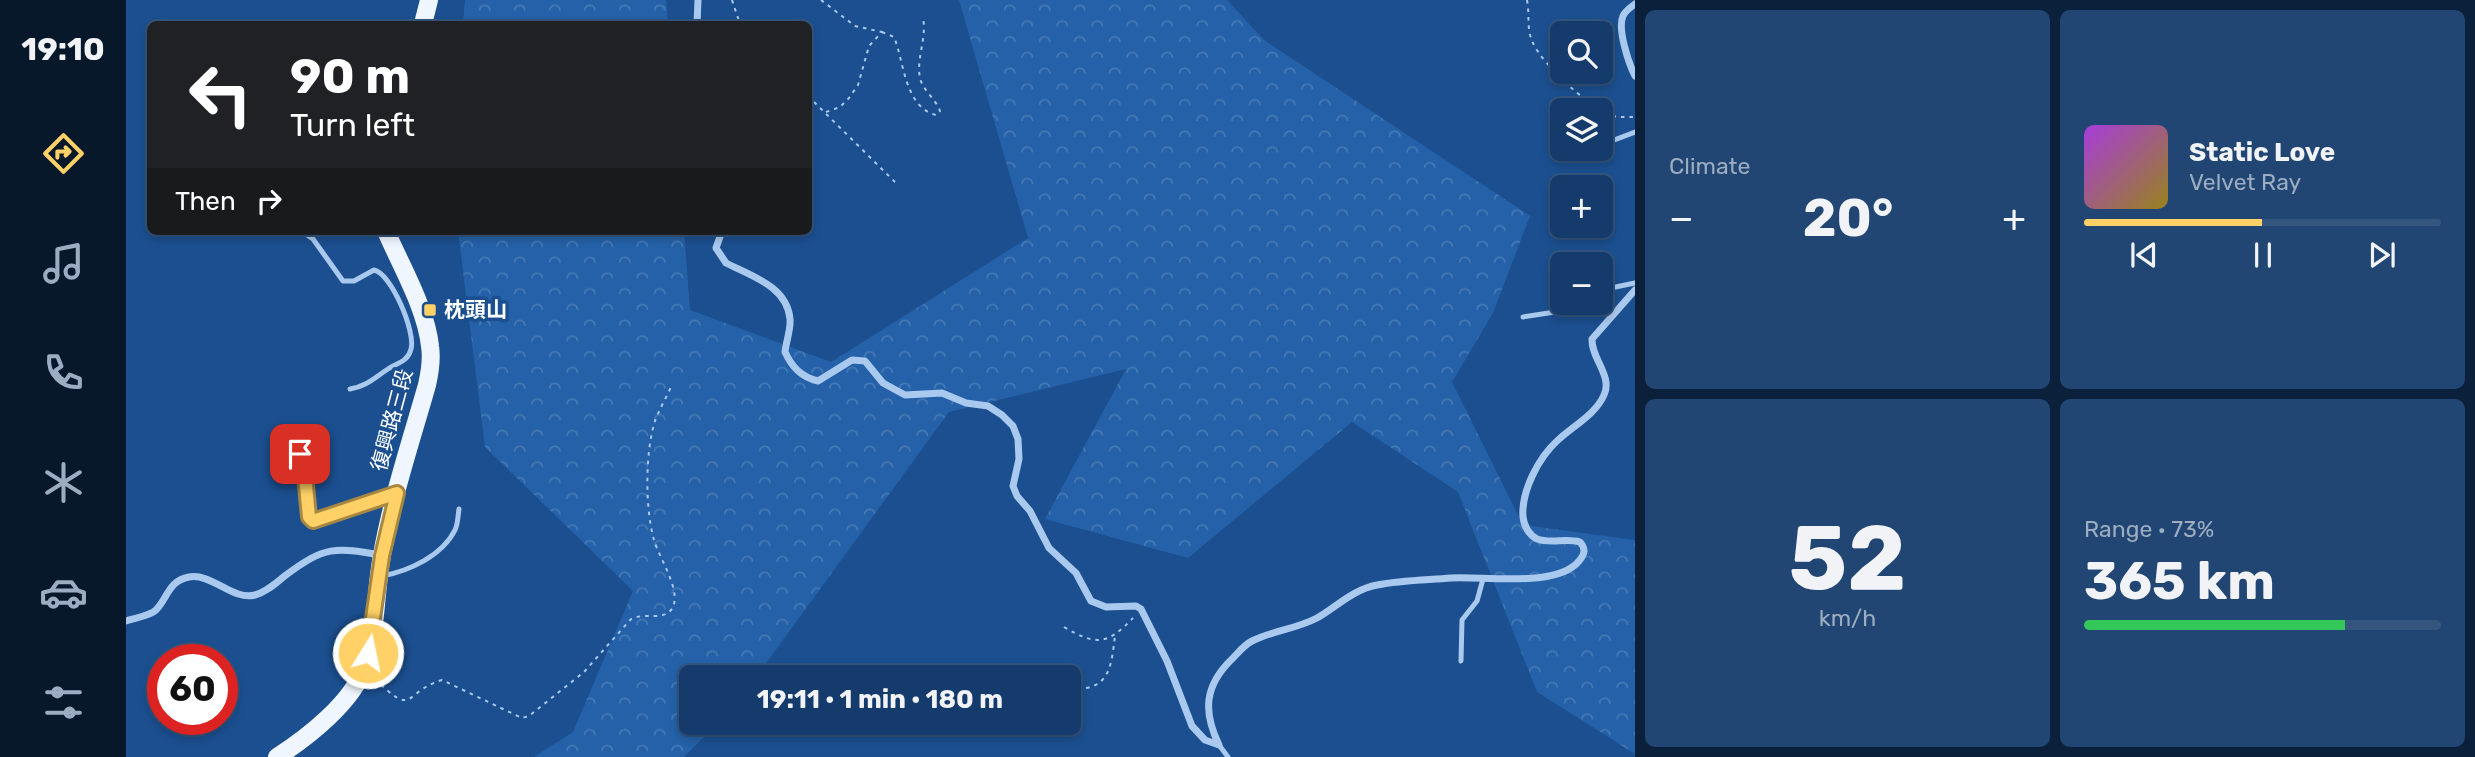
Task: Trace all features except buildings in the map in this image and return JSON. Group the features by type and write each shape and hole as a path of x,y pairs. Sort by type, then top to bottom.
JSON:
{"main road":[{"path":"424,21 429,0"},
{"name":"復興路三段","path":"277,757 299,743 331,714 352,691 365,668 372,639 382,556 427,385 431,362 423,316 388,235"}],"street":[{"path":"697,21 698,0"},
{"path":"1635,4 1623,16 1621,26 1635,76"},
{"path":"721,235 716,248 726,263 774,288 782,296 790,320 785,352 797,371 808,379 818,380 852,360 865,361 883,383 905,395 942,393 966,403 988,406 1013,426 1018,439 1019,459 1013,486 1017,496 1030,511 1049,548 1076,573 1091,601 1106,607 1136,606 1141,609 1167,661 1192,726 1205,740 1219,746"},
{"path":"1219,746 1209,715 1208,697 1226,664 1246,645 1315,619 1360,590 1373,585 1453,578 1560,575 1570,570 1584,554 1584,547 1573,540 1537,539 1528,532 1523,509 1528,489 1546,453 1597,406 1605,393 1606,383 1592,346 1592,339 1635,290"},
{"path":"126,621 155,611 174,584 188,577 200,577 246,596 256,595 323,552 344,549 382,556"}],"lane":[{"path":"1613,140 1635,132"},
{"path":"307,235 313,239 343,281 354,281 374,270 384,275 410,328 412,345 407,358 370,383 350,389"},
{"path":"1613,288 1635,283"},
{"path":"1523,317 1550,313"},
{"path":"300,454 309,517 313,521 397,493"},
{"path":"379,577 403,572 426,559 446,542 455,529 459,509"},
{"path":"1461,661 1462,620 1477,601 1483,579"},
{"path":"1219,746 1227,757"}],"path":[{"path":"732,0 739,21"},
{"path":"821,0 855,26 894,37 907,85 931,114 936,115 940,111 938,106 920,80 925,28 923,18"},
{"path":"1527,0 1528,25 1538,53 1587,101 1607,114 1620,118 1635,117"},
{"path":"826,112 840,107 849,98 858,85 869,46 882,32"},
{"path":"812,100 896,183"},
{"path":"365,668 398,700 406,701 442,680 522,719 584,672 631,619 640,614 666,614 673,608 677,600 674,589 652,536 649,463 655,420 671,387"},
{"path":"1064,626 1082,637 1105,641 1115,635 1141,609"},
{"path":"1086,688 1095,687 1108,672 1115,635"}],"green space":[{"path":"465,0 666,0 668,21 463,21"},
{"path":"959,0 1227,0 1264,40 1530,216 1493,313 1452,382 1521,521 1531,526 1635,540 1635,754 1537,692 1458,492 1352,422 1188,558 1045,519 1126,369 949,412 765,665 679,665 679,735 706,735 684,757 534,757 573,732 633,591 485,447 458,235 684,235 690,310 831,362 1028,238"}],"place":[{"name":"枕頭山","path":"430,310"}],"route":[{"path":"300,454 309,517 313,521 397,493 382,556 368,653"}]}
